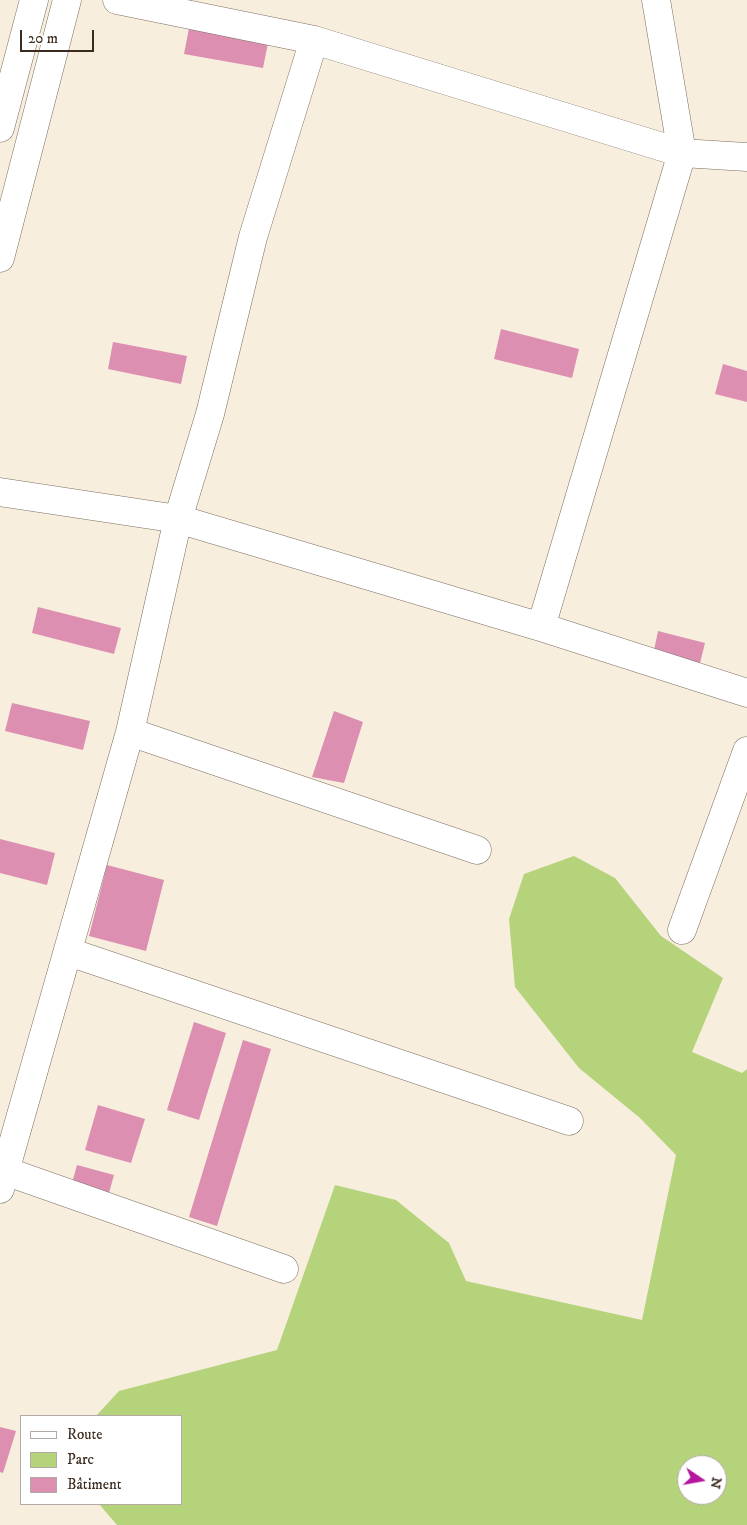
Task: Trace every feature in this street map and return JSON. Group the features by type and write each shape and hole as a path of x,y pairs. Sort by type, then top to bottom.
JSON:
{"main road":[{"path":"0,128 34,0"},
{"path":"0,258 67,0"},
{"path":"117,0 314,40 682,153 747,157"},
{"path":"541,627 682,153 656,0"},
{"path":"284,1269 2,1180 69,952 130,732 178,519 210,414 253,237 314,40"},
{"path":"0,492 178,519 541,627 747,693"},
{"path":"130,732 477,850"},
{"path":"682,930 747,751"},
{"path":"69,952 570,1121"}],"green space":[{"path":"574,856 615,878 661,936 723,978 692,1052 742,1073 747,1069 747,1525 117,1525 100,1505 182,1505 182,1415 97,1415 119,1391 277,1350 335,1185 396,1200 449,1243 466,1281 642,1320 676,1155 640,1118 579,1068 515,987 509,919 524,874"}],"building":[{"path":"190,23 269,38 263,68 184,54"},
{"path":"501,329 579,349 572,378 494,359"},
{"path":"113,342 187,356 181,384 108,369"},
{"path":"723,364 747,371 747,402 715,394"},
{"path":"38,607 121,628 114,654 32,633"},
{"path":"658,631 705,643 699,667 653,655"},
{"path":"12,703 90,721 83,750 5,731"},
{"path":"334,711 363,722 344,783 312,777"},
{"path":"0,839 55,853 47,885 0,873"},
{"path":"107,865 164,880 146,951 89,936"},
{"path":"194,1022 226,1033 199,1120 167,1110"},
{"path":"243,1040 271,1049 217,1226 189,1217"},
{"path":"98,1105 145,1119 131,1163 85,1150"},
{"path":"77,1165 114,1175 109,1193 72,1183"},
{"path":"0,1427 16,1431 3,1473 0,1472"}]}
